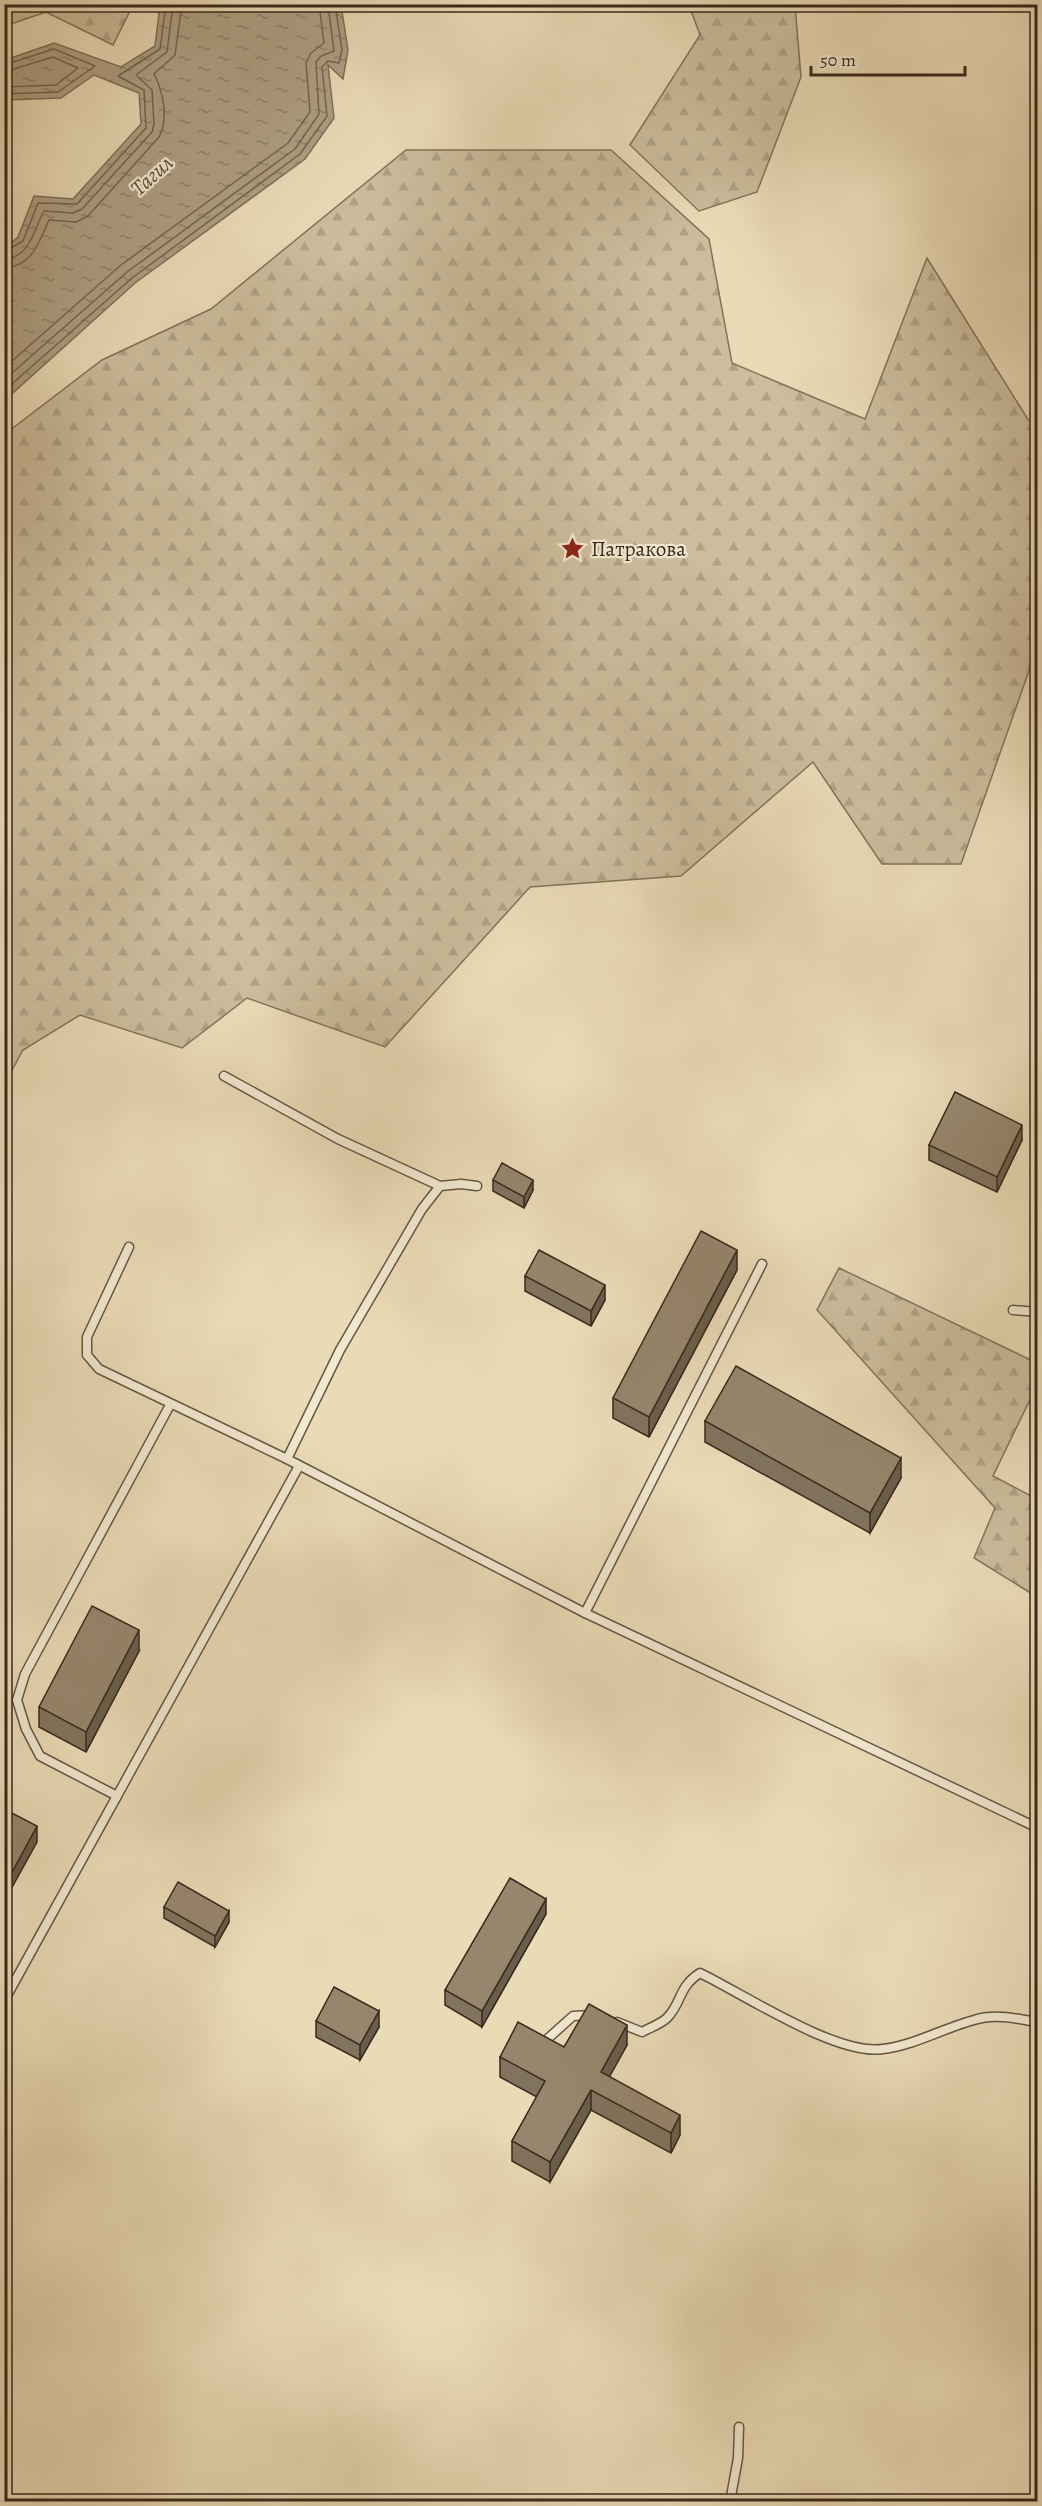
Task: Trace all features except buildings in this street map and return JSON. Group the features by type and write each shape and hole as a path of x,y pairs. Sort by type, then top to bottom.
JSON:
{"lane":[{"path":"224,1076 338,1139 440,1186 477,1186"},
{"path":"287,1459 340,1350 422,1209 440,1186"},
{"path":"129,1247 87,1337 87,1355 99,1369 170,1405 287,1459 585,1613 1038,1828"},
{"path":"585,1613 762,1264"},
{"path":"1013,1310 1038,1312"},
{"path":"117,1796 40,1756 26,1729 17,1700 25,1674 170,1405"},
{"path":"4,2001 299,1466"},
{"path":"544,2042 573,2016 597,2014 642,2032 667,2018 688,1981 700,1973 824,2038 855,2048 882,2050 977,2019 1019,2019 1038,2023"},
{"path":"730,2502 738,2458 738,2427"}],"green space":[{"path":"4,5 133,5 113,45 46,12 5,26"},
{"path":"689,5 795,5 801,77 757,192 699,211 630,145 700,35"},
{"path":"406,150 611,150 709,239 732,363 865,419 927,258 1029,421 1037,424 1037,648 961,864 882,864 813,762 681,876 530,887 385,1047 247,998 182,1048 80,1015 23,1050 5,1083 5,434 102,360 211,309"},
{"path":"839,1268 1037,1363 1037,1385 993,1476 1037,1499 1037,1597 974,1558 995,1508 817,1310"}],"water":[{"name":"Тагил","path":"160,5 341,5 348,50 343,79 328,65 334,118 305,159 135,283 5,400 5,248 18,237 34,196 73,199 141,124 139,93 94,75 61,98 5,100 5,60 54,43 121,67 155,46"}],"place":[{"name":"Патракова","path":"573,549"}]}
